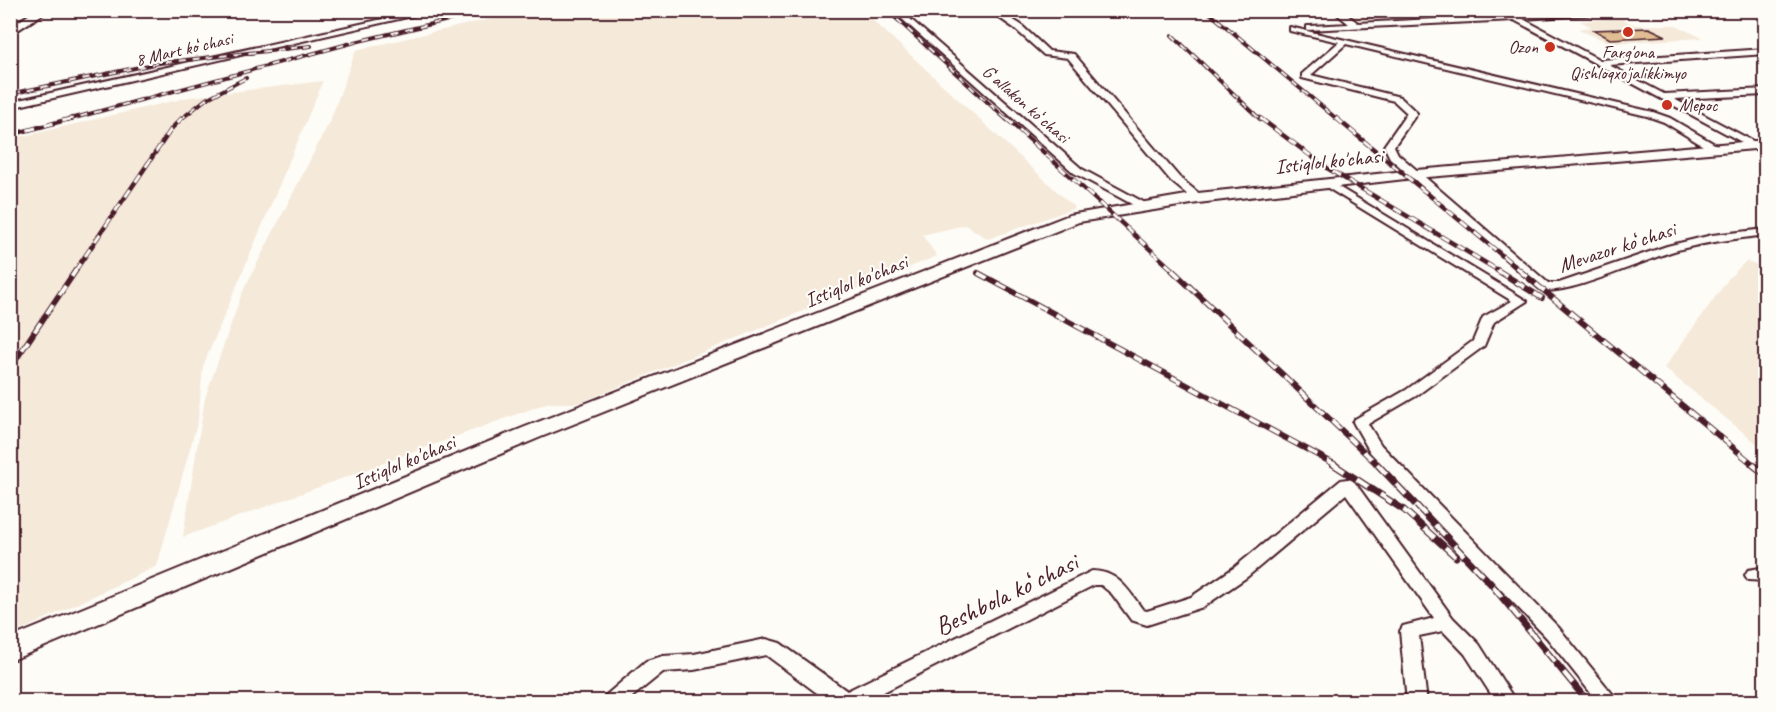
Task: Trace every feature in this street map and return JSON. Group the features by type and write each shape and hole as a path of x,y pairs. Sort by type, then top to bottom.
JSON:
{"main road":[{"path":"10,32 44,10"},
{"name":"Istiqlol ko'chasi","path":"10,650 534,432 976,258 1055,224 1100,212 1328,183 1714,148 1761,147"}],"street":[{"name":"8 Mart koʻchasi","path":"10,105 435,10"},
{"name":"Gʻallakon koʻchasi","path":"895,10 1078,171 1145,207"},
{"path":"991,10 1017,26 1047,52 1071,56 1175,179 1198,198"},
{"path":"1335,10 1356,26"},
{"path":"1500,10 1761,147"},
{"path":"1658,10 1293,29 1650,114 1667,120 1714,148"},
{"path":"1345,41 1305,76 1399,100 1412,113 1391,142 1389,150 1414,174"},
{"path":"1599,63 1766,51"},
{"path":"1663,97 1766,92"},
{"name":"Mevazor koʻchasi","path":"1414,174 1538,282 1552,288 1671,248 1712,238 1766,232"},
{"path":"1328,183 1521,301 1488,320 1479,343 1411,393 1360,422 1375,448 1553,633 1610,702"},
{"name":"Beshbola koʻchasi","path":"612,702 653,667 694,662 766,646 773,648 838,698 848,700 1092,578 1102,576 1110,580 1137,615 1148,618 1197,602 1241,572 1347,484 1447,623 1472,649 1508,702"},
{"path":"1417,702 1409,631 1447,623"}],"shaded area":[{"path":"524,11 863,11 1075,208 988,239 965,225 922,235 937,256 579,403 547,403 183,537 205,398 242,293 330,121 356,50"},
{"path":"1344,11 1394,11 1406,20 1359,22"},
{"name":"Farg'ona Qishloqxo'jalikkimyo","path":"1620,18 1635,25 1674,25 1703,38 1609,43 1578,29 1592,27 1580,21"},
{"path":"323,81 203,366 198,420 157,566 11,635 11,139 190,97"},
{"path":"1746,261 1765,267 1765,450 1664,368 1729,278"}],"building":[{"name":"Farg'ona Qishloqxo'jalikkimyo","path":"1649,28 1666,36 1610,39 1594,30"}],"railway":[{"path":"67,120 359,41 491,10"},
{"path":"887,10 1007,120"},
{"path":"1206,10 1338,120"},
{"path":"1172,35 1261,120"},
{"path":"14,93 159,63 311,46"},
{"path":"180,120 206,99 246,78"},
{"path":"10,135 73,118"},
{"path":"1006,118 1174,271"},
{"path":"1260,118 1327,168 1499,271"},
{"path":"1336,118 1521,271"},
{"path":"75,271 172,128 180,120"},
{"path":"10,368 76,270"},
{"path":"1172,270 1378,465"},
{"path":"1497,270 1542,298"},
{"path":"1519,270 1754,465"},
{"path":"978,273 1336,465"},
{"path":"1333,464 1404,510 1456,557"},
{"path":"1752,464 1766,475"},
{"path":"1378,465 1491,584 1588,702"}],"place":[{"name":"Farg'ona Qishloqxo'jalikkimyo","path":"1628,32"},
{"name":"Ozon","path":"1550,47"},
{"name":"Мерос","path":"1667,105"}]}
